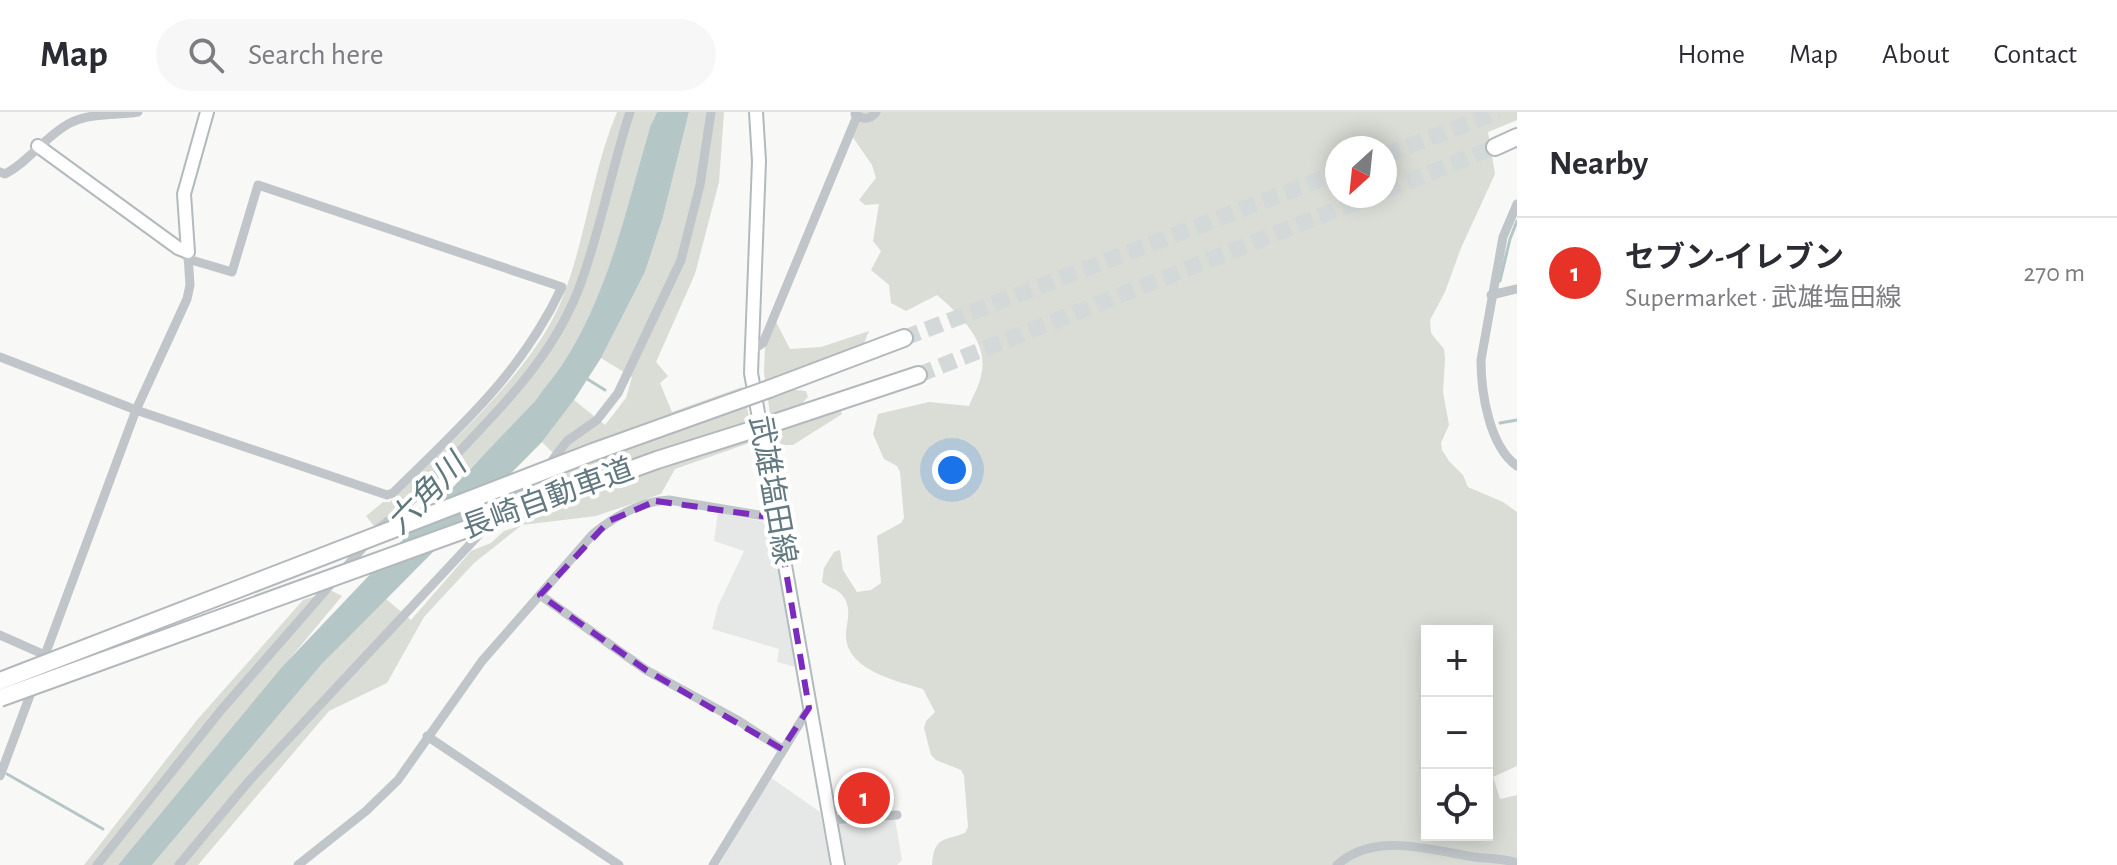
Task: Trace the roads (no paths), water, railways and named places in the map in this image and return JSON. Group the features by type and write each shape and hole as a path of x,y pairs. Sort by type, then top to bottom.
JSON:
{"highway":[{"path":"1495,147 1517,137"},
{"name":"長崎自動車道","path":"0,681 593,452 904,338"},
{"name":"長崎自動車道","path":"0,698 657,460 918,375"}],"main road":[{"path":"188,255 184,194 207,112"},
{"name":"武雄塩田線","path":"756,112 759,161 751,373 838,865"},
{"path":"38,146 188,255"}],"street":[{"path":"0,172 5,174 12,170 71,122 97,114 138,112"},
{"path":"97,865 222,709 378,530 399,514 533,372 558,333 578,290 596,239 630,112"},
{"path":"179,865 249,781 415,601 549,465 567,441 608,408 681,260 700,185 711,112"},
{"path":"751,351 763,343 855,114 865,119 876,112"},
{"path":"0,357 136,410 387,495 393,493 481,406 519,362 544,324 562,287 258,185 232,272 188,255 190,285 187,299 136,410 0,776"},
{"path":"1517,204 1503,237 1481,360 1481,376 1494,433 1509,460 1517,466"},
{"path":"1491,295 1517,289"},
{"path":"753,315 772,318"},
{"path":"298,865 389,789 482,661 593,534 609,521 656,501 669,500 777,518"},
{"path":"540,595 646,670 739,721 782,749"},
{"path":"0,635 45,655"},
{"path":"713,865 809,708"},
{"path":"427,736 619,865"},
{"path":"830,820 897,815"},
{"path":"1337,865 1366,850 1391,845 1422,847 1517,863"}],"waterway":[{"path":"1500,281 1517,221"},
{"path":"584,377 605,390"},
{"path":"1500,423 1517,420"},
{"path":"7,774 103,829"}],"tunnel":[{"path":"1397,150 1498,112"},
{"path":"1397,186 1495,147"},
{"path":"904,338 1325,178"},
{"path":"918,375 1341,208"}],"place":[{"name":"セブン-イレブン","path":"864,798"}],"water label":[{"name":"六角川","path":"427,494"}]}
